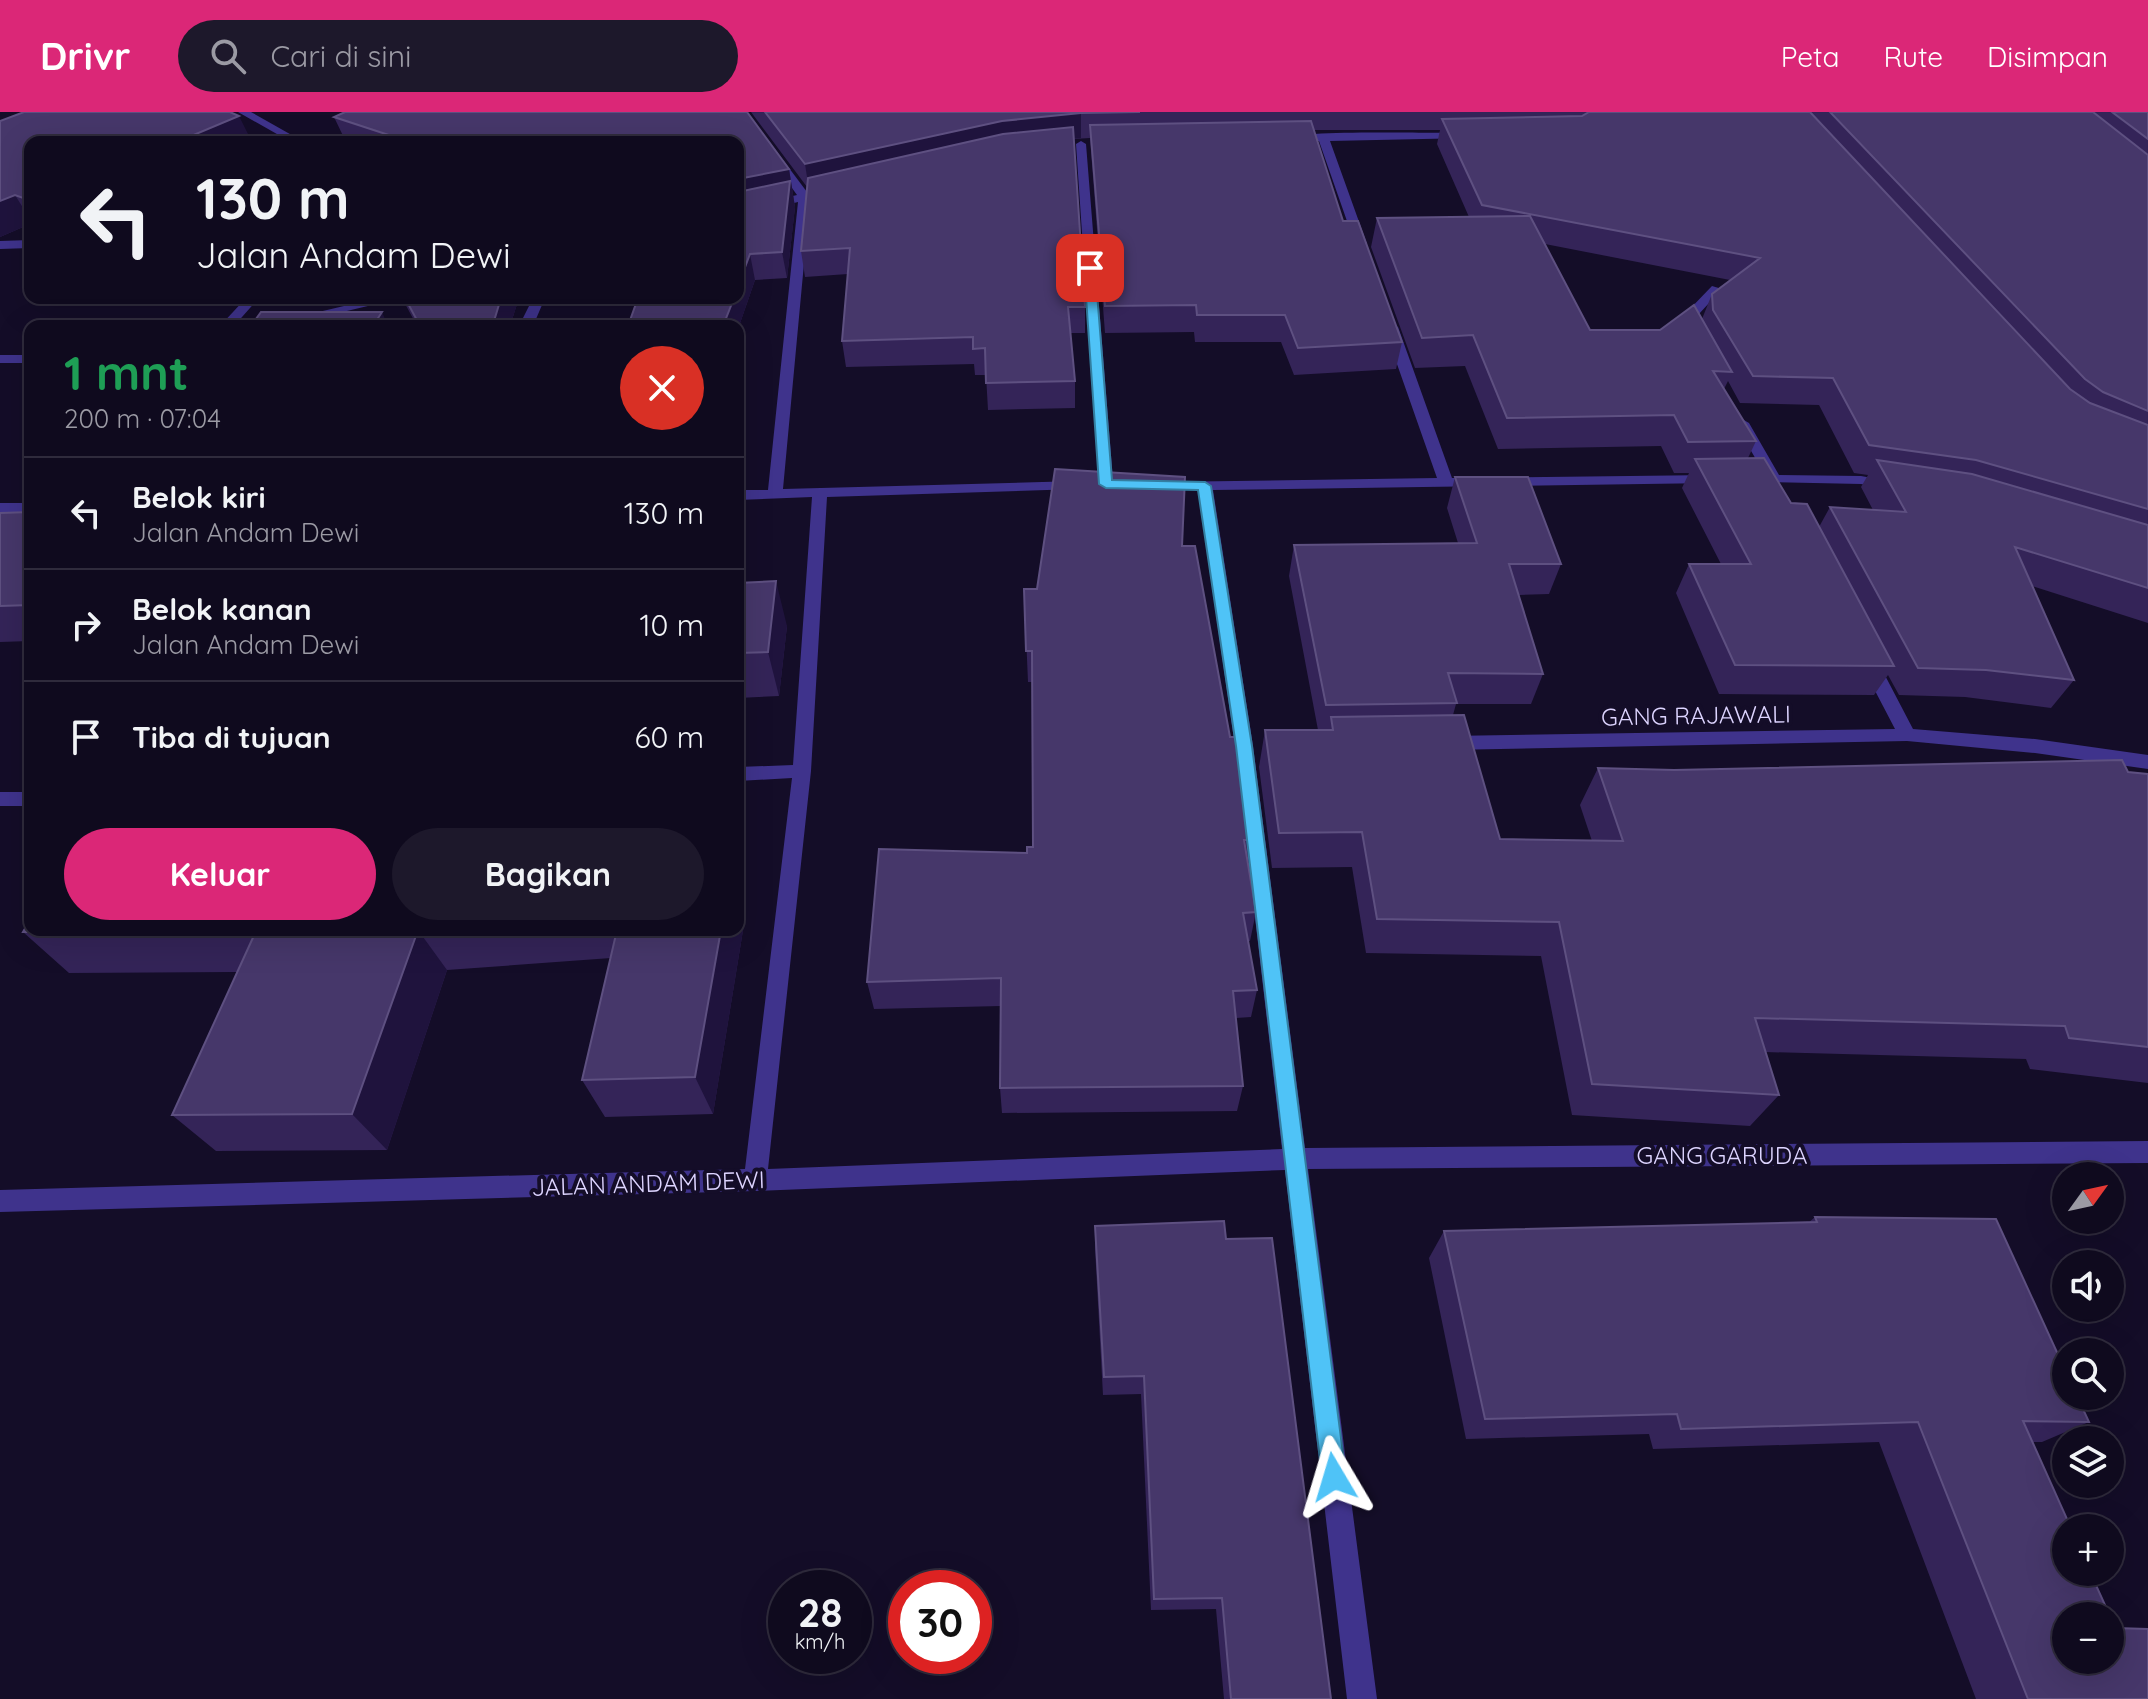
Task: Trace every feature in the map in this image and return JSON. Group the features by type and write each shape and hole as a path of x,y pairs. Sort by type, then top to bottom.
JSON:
{"street":[{"path":"243,112 287,136"},
{"path":"742,112 804,196 775,494"},
{"path":"278,136 283,134"},
{"path":"1278,139 1480,136"},
{"path":"1323,137 1366,257"},
{"path":"1081,145 1106,484"},
{"path":"744,211 850,186"},
{"path":"0,245 24,244"},
{"path":"1700,351 1692,338 1691,314 1716,289"},
{"path":"233,320 247,304"},
{"path":"294,320 368,304"},
{"path":"1387,317 1446,482"},
{"path":"0,359 24,359"},
{"path":"1737,415 1771,483 1861,480 1902,487"},
{"path":"744,495 1106,484 1205,486 1727,479"},
{"path":"1205,486 1252,746 1295,1159 1362,1699"},
{"path":"755,1180 802,771 820,493"},
{"path":"0,508 24,508"},
{"path":"1858,641 1907,735"},
{"name":"GANG RAJAWALI","path":"1434,743 1907,735 2035,746 2148,762"},
{"path":"744,774 802,771"},
{"path":"0,799 24,799"},
{"name":"GANG GARUDA","path":"1295,1159 2148,1152"},
{"name":"JALAN ANDAM DEWI","path":"0,1201 755,1180 1295,1159"}],"building":[{"path":"24,112 230,112 239,116 191,136 24,136 24,198 15,195 0,201 0,121"},
{"path":"345,112 747,112 789,169 744,178 744,136 392,136 334,117"},
{"path":"765,112 1140,112 1081,113 1002,121 805,164"},
{"path":"1589,112 1810,112 2070,389 2090,403 2148,425 2148,509 1976,460 1869,445 1833,378 1753,376 1713,310 1712,294 1760,258 1482,205 1442,119 1582,116"},
{"path":"1830,112 2093,112 2148,155 2148,411 2103,392 2085,379"},
{"path":"2112,112 2148,112 2148,139"},
{"path":"1311,121 1343,221 1358,221 1402,342 1298,348 1285,315 1197,315 1196,305 1105,306 1090,125"},
{"path":"1073,127 1085,307 1068,307 1075,381 986,383 985,348 973,349 973,337 842,341 850,248 801,251 808,178 1003,134"},
{"path":"790,181 782,252 750,254 744,270 744,191"},
{"path":"1530,216 1590,330 1660,330 1694,305 1732,372 1713,371 1756,441 1688,442 1674,415 1507,418 1473,335 1422,338 1377,218"},
{"path":"408,304 499,304 494,320 417,320"},
{"path":"636,304 732,304 725,320 630,320"},
{"path":"261,312 382,312 377,320 255,320"},
{"path":"1764,458 1791,503 1807,504 1894,666 1735,665 1689,564 1751,564 1695,459"},
{"path":"1877,460 1972,474 2148,525 2148,588 2015,547 2074,680 1986,670 1918,668 1830,507 1906,512"},
{"path":"1055,469 1185,477 1182,546 1195,546 1230,737 1239,737 1251,840 1244,840 1256,912 1243,913 1257,990 1233,991 1243,1086 1000,1088 1001,978 867,982 879,849 1027,853 1027,847 1033,847 1032,651 1026,651 1024,589 1037,589"},
{"path":"1455,477 1528,477 1561,564 1509,564 1543,674 1448,673 1457,703 1326,705 1294,545 1477,543"},
{"path":"24,512 24,605 0,606 0,513"},
{"path":"776,581 768,652 744,653 744,583"},
{"path":"1464,715 1500,839 1623,841 1598,768 1674,770 2122,760 2128,772 2148,774 2148,1047 2069,1038 2065,1026 1755,1018 1779,1095 1592,1084 1559,922 1377,919 1362,832 1279,833 1265,730 1333,730 1331,717"},
{"path":"254,936 416,936 352,1114 172,1115"},
{"path":"616,936 720,936 695,1077 582,1080"},
{"path":"1815,1217 1996,1219 2052,1341 2052,1410 2083,1410 2089,1422 2023,1421 2052,1486 2052,1498 2058,1498 2065,1514 2052,1514 2052,1586 2096,1586 2104,1602 2052,1602 2052,1674 2124,1674 2124,1628 2148,1629 2148,1699 2028,1699 1918,1422 1681,1429 1677,1414 1485,1419 1444,1231 1817,1222"},
{"path":"1224,1221 1226,1239 1272,1238 1331,1699 1231,1699 1222,1598 1154,1599 1144,1376 1104,1377 1095,1226"}],"route":[{"path":"1090,268 1106,484 1205,486 1244,746 1334,1477"}]}
